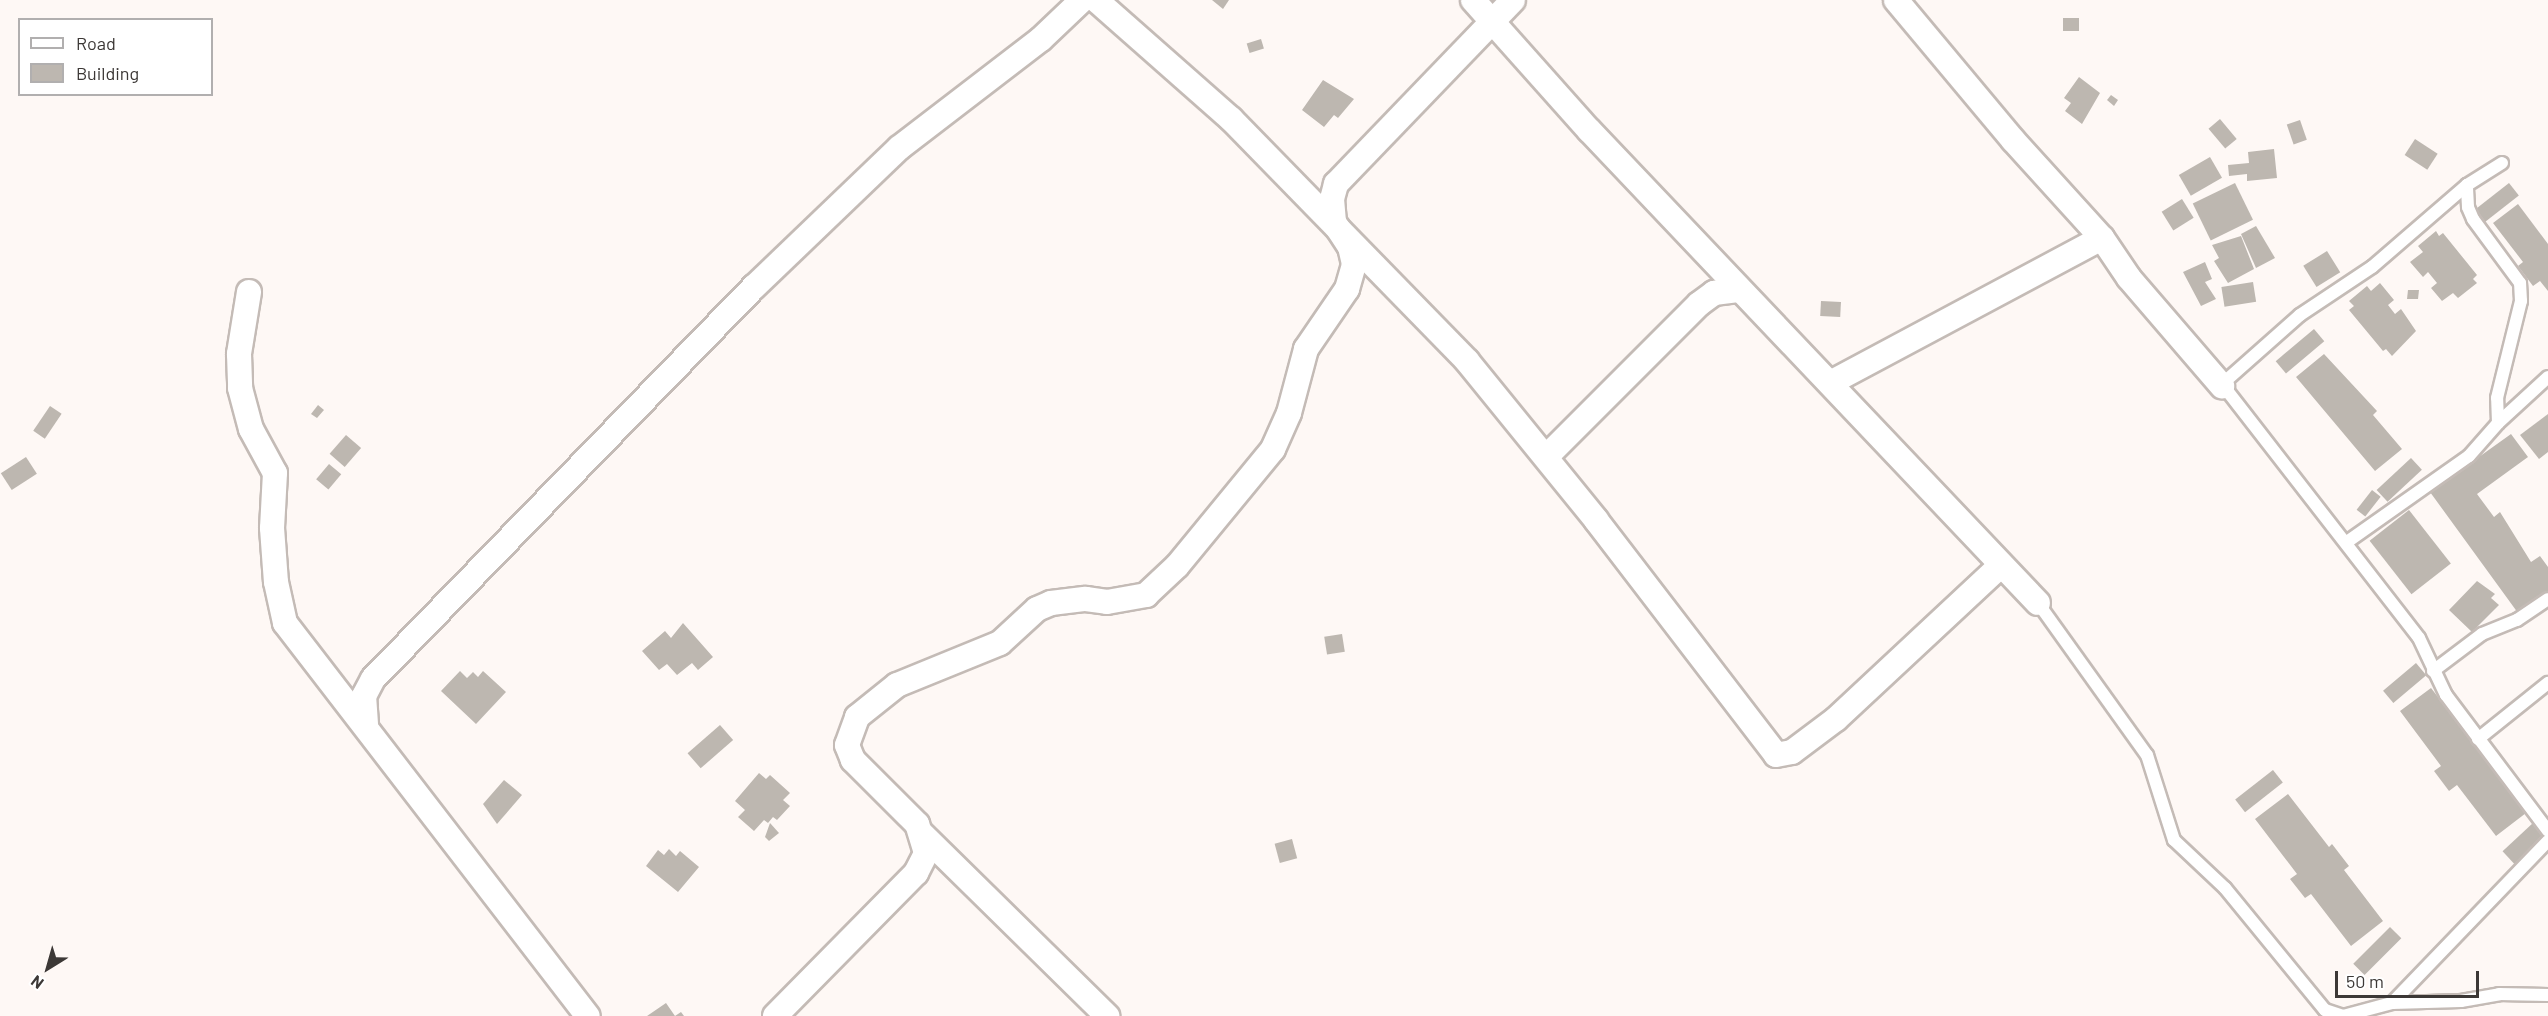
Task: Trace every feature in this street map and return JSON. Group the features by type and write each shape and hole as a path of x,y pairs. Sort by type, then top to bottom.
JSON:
{"street":[{"path":"366,724 364,696 374,679 754,287 898,148 1041,39 1082,0"},
{"path":"1096,0 1231,119 1334,222 1467,361 1546,458 1776,755 1792,752 1836,719 2001,565"},
{"path":"1473,0 1740,290 1832,382 2038,603"},
{"path":"1107,1016 922,834 853,760 847,745 857,717 897,685 1000,643 1037,609 1051,603 1130,599 1146,595 1162,582 1262,465 1281,434 1306,348 1347,289 1353,273 1353,256 1334,222 1332,199 1336,184 1513,0"},
{"path":"1896,0 2013,140 2102,238 2129,278 2222,386"},
{"path":"1832,382 2102,238"},
{"path":"1546,458 1699,304 1714,293 1740,290"},
{"path":"249,292 239,354 240,388 251,429 275,473 272,528 276,582 285,622 366,724 588,1016"},
{"path":"775,1016 916,873 926,853 922,834"}],"lane":[{"path":"2502,163 2467,186 2372,267 2300,315 2222,386 2348,542 2419,638 2433,671 2478,739 2548,831"},
{"path":"2467,186 2468,207 2474,219 2520,283 2521,301 2497,398 2498,423"},
{"path":"2348,542 2469,456 2498,423 2548,377"},
{"path":"2433,671 2482,634 2517,620 2548,599"},
{"path":"2038,603 2147,755 2174,840 2225,888 2306,991 2325,1010 2343,1016 2392,1003 2461,1001 2499,994 2548,995"},
{"path":"2478,739 2548,683"},
{"path":"2392,1003 2548,841"}],"building":[{"path":"1212,0 1229,0 1223,9"},
{"path":"2063,18 2079,18 2079,31 2063,31"},
{"path":"1261,39 1264,49 1250,53 1247,43"},
{"path":"2079,77 2100,93 2082,124 2065,111 2071,103 2064,98"},
{"path":"1323,80 1354,99 1338,118 1334,115 1324,127 1302,110"},
{"path":"2111,95 2118,100 2114,106 2107,100"},
{"path":"2220,119 2237,139 2225,149 2209,129"},
{"path":"2300,120 2307,140 2294,144 2287,125"},
{"path":"2415,139 2438,154 2427,170 2405,155"},
{"path":"2274,149 2277,178 2247,181 2247,174 2229,176 2228,165 2249,163 2248,152"},
{"path":"2210,157 2222,178 2191,196 2179,175"},
{"path":"2235,183 2253,220 2211,240 2193,204"},
{"path":"2509,183 2519,196 2483,223 2474,211"},
{"path":"2182,199 2194,218 2173,230 2162,212"},
{"path":"2518,204 2548,244 2548,291 2540,281 2533,286 2518,266 2523,262 2493,223"},
{"path":"2256,226 2275,258 2256,268 2241,234"},
{"path":"2436,231 2439,236 2443,233 2477,275 2473,279 2477,283 2458,298 2453,293 2442,301 2431,288 2437,283 2428,272 2423,277 2410,262 2423,252 2418,246"},
{"path":"2241,236 2254,269 2228,283 2214,261 2219,258 2212,245"},
{"path":"2327,251 2340,272 2317,287 2303,266"},
{"path":"2205,262 2212,279 2205,282 2216,299 2201,306 2183,272"},
{"path":"2253,282 2256,302 2225,307 2221,287"},
{"path":"2380,283 2394,300 2388,305 2395,314 2401,309 2416,331 2392,356 2386,349 2383,351 2349,310 2354,306 2349,301 2367,286 2371,291"},
{"path":"2408,290 2419,290 2418,299 2407,299"},
{"path":"1821,301 1841,302 1840,317 1820,316"},
{"path":"2314,329 2324,341 2286,373 2276,361"},
{"path":"2324,354 2377,411 2373,415 2402,449 2375,471 2296,377"},
{"path":"318,405 324,410 317,418 311,414"},
{"path":"50,406 62,414 45,439 33,431"},
{"path":"2548,414 2548,452 2539,459 2520,435"},
{"path":"2511,434 2528,457 2477,494 2494,517 2500,512 2531,562 2540,556 2548,567 2548,592 2518,613 2430,492"},
{"path":"346,435 361,448 345,467 330,454"},
{"path":"26,457 37,474 12,490 1,473"},
{"path":"2411,458 2422,470 2388,502 2377,490"},
{"path":"329,464 341,474 328,490 316,479"},
{"path":"2372,490 2381,497 2365,516 2357,510"},
{"path":"2409,510 2451,564 2411,594 2370,541"},
{"path":"2477,581 2495,594 2491,598 2499,605 2472,632 2449,610"},
{"path":"683,623 713,657 698,670 692,663 677,675 667,664 659,670 642,651 665,631 671,638"},
{"path":"1342,634 1345,652 1327,655 1324,637"},
{"path":"2416,663 2426,675 2393,703 2383,691"},
{"path":"460,671 467,678 473,672 478,677 483,671 506,692 476,724 441,691"},
{"path":"2431,688 2472,741 2480,735 2496,755 2487,762 2526,813 2496,836 2457,785 2449,791 2434,771 2441,766 2400,711"},
{"path":"720,725 733,740 701,768 688,753"},
{"path":"2273,770 2283,783 2245,812 2235,800"},
{"path":"759,773 766,779 770,775 790,793 783,800 790,806 777,820 773,817 768,823 764,820 754,831 738,817 745,810 735,801"},
{"path":"504,780 522,795 497,824 483,804"},
{"path":"2288,794 2329,847 2332,844 2349,866 2344,870 2383,921 2351,946 2311,894 2305,898 2290,879 2297,874 2255,819"},
{"path":"2534,822 2547,836 2516,865 2503,851"},
{"path":"770,823 779,833 769,841 765,837"},
{"path":"1292,839 1297,858 1280,863 1275,844"},
{"path":"669,849 676,856 680,851 699,867 678,892 646,866 658,850 664,855"},
{"path":"2390,927 2401,938 2365,975 2353,964"},
{"path":"666,1003 675,1016 647,1016"}]}
